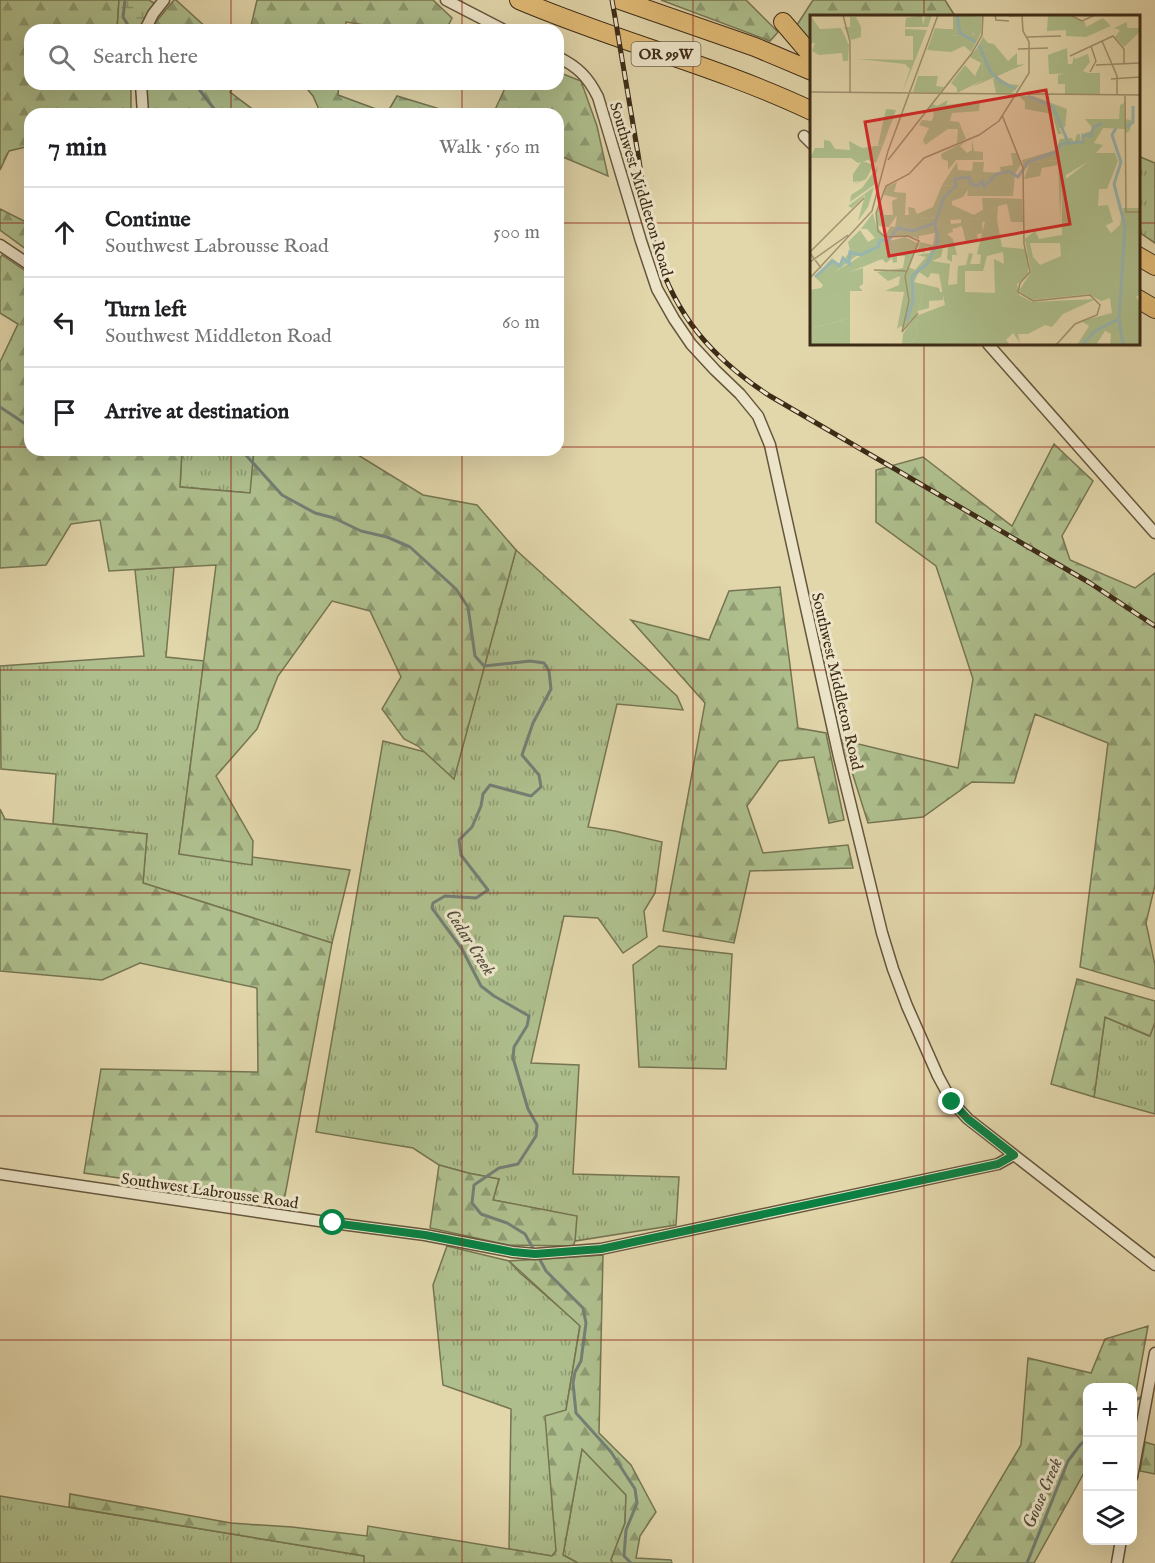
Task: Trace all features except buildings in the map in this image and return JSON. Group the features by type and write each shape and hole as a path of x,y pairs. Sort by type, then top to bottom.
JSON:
{"highway":[{"name":"OR 99W","path":"519,0 590,28 751,85 810,110"},
{"name":"OR 99W","path":"620,0 763,50 810,70"},
{"path":"783,22 810,54"},
{"path":"1140,257 1155,266"},
{"path":"1140,300 1155,309"}],"street":[{"path":"148,24 164,0"},
{"path":"446,0 468,5 495,24"},
{"name":"Southwest Middleton Road","path":"564,61 580,70 598,97 640,241 657,289 691,344 740,394 758,416 770,445 839,757 882,933 893,969 938,1076 952,1102 968,1119 1155,1265"},
{"path":"141,90 143,108"},
{"path":"0,245 24,261"},
{"path":"989,345 1155,533"},
{"name":"Southwest Labrousse Road","path":"0,1174 425,1235 535,1254 601,1249 998,1164 1014,1155"},
{"path":"1137,1450 1155,1353"},
{"path":"1117,1563 1120,1545"}],"green space":[{"path":"0,0 119,0 117,24 24,24 24,90 131,90 131,108 24,108 24,147 9,151 0,170"},
{"path":"119,0 149,0 154,3 144,24 117,24"},
{"path":"176,0 202,24 155,24"},
{"path":"257,0 433,0 452,18 449,24 346,22 346,24 251,24"},
{"path":"661,0 746,0 778,32 770,41"},
{"path":"813,0 945,0 954,15 810,15 810,44 795,28"},
{"path":"564,74 581,81 597,126 608,176 564,158 564,108 496,108 504,90 564,90"},
{"path":"145,90 232,90 230,92 251,108 146,108"},
{"path":"308,90 338,90 338,95 373,108 318,108"},
{"path":"397,96 437,108 390,108"},
{"path":"1140,157 1155,163 1155,243 1140,233"},
{"path":"0,209 24,221 24,248 0,230"},
{"path":"2,255 24,270 24,456 182,456 180,487 250,493 253,456 360,456 423,495 477,505 516,550 454,779 418,746 404,739 382,709 401,677 370,611 332,601 278,676 257,729 216,776 253,841 252,865 179,854 216,565 109,571 100,520 71,524 46,565 0,568 0,362 18,324 0,313 0,258"},
{"path":"1054,444 1093,481 1062,536 1070,560 1135,588 1155,573 1155,885 1146,923 1155,965 1155,989 1080,967 1108,743 1035,714 1014,783 972,782 923,817 868,823 842,740 958,768 973,679 936,566 876,522 876,470 923,457 1012,526"},
{"path":"182,456 254,456 251,493 180,487"},
{"path":"516,550 677,696 683,710 617,704 588,827 662,842 655,893 644,911 647,937 623,953 598,918 564,916 531,1063 579,1065 573,1174 679,1177 676,1225 575,1241 576,1216 493,1200 499,1179 439,1165 413,1148 316,1132 383,741 425,752 454,778"},
{"path":"174,567 166,657 204,661 179,853 252,864 252,857 350,870 332,943 143,883 147,834 53,824 56,774 1,769 0,666 144,656 135,570"},
{"path":"780,587 798,728 826,733 844,820 829,823 814,757 779,761 747,806 763,853 848,845 853,868 750,871 734,943 663,931 705,703 631,620 709,640 729,591"},
{"path":"0,809 5,819 147,834 143,883 332,943 284,1201 84,1173 101,1069 258,1072 257,988 140,963 102,980 0,971"},
{"path":"659,946 732,954 726,1069 639,1067 633,965"},
{"path":"1077,979 1155,1001 1155,1022 1150,1036 1105,1017 1094,1097 1051,1084"},
{"path":"1105,1017 1149,1036 1155,1022 1155,1114 1094,1097"},
{"path":"439,1165 499,1179 493,1200 577,1216 573,1246 508,1245 430,1228"},
{"path":"447,1246 509,1261 580,1325 566,1410 556,1551 552,1556 509,1549 511,1409 443,1385 433,1285"},
{"path":"603,1255 599,1433 631,1465 656,1512 640,1536 636,1558 671,1560 672,1563 613,1563 611,1560 625,1523 626,1495 582,1449 563,1555 578,1563 364,1563 364,1556 69,1507 70,1494 231,1523 292,1527 367,1536 368,1526 552,1556 556,1551 545,1416 566,1410 580,1326 509,1261"},
{"path":"1148,1326 1137,1387 1137,1383 1083,1383 1083,1475 1034,1563 951,1563 1021,1445 1028,1358 1091,1373 1105,1339"},
{"path":"1145,1442 1155,1445 1155,1474 1140,1471"},
{"path":"582,1449 626,1495 625,1523 611,1560 613,1563 578,1563 563,1555"},
{"path":"0,1496 365,1556 364,1563 0,1563"}],"waterway":[{"name":"Cedar Creek","path":"125,0 123,17 127,24"},
{"name":"Cedar Creek","path":"200,90 213,108"},
{"path":"0,407 24,423"},
{"name":"Cedar Creek","path":"247,456 282,495 315,513 410,547 456,589 468,607 475,656 484,666 530,661 544,663 549,671 551,689 533,723 522,755 539,775 541,787 531,796 490,785 483,794 481,806 472,827 459,840 461,855 488,890 476,898 445,896 433,903 432,908 462,949 481,986 529,1016 527,1026 514,1047 513,1058 528,1109 537,1125 536,1136 518,1164 499,1168 474,1185 472,1203 481,1214 507,1223 525,1234 534,1250"},
{"name":"Cedar Creek","path":"538,1256 546,1271 583,1308 586,1323 581,1361 575,1372 573,1383 576,1413 611,1452 635,1489 637,1503 626,1530 624,1556 631,1563"},
{"name":"Goose Creek","path":"1137,1399 1145,1396"},
{"name":"Goose Creek","path":"1027,1563 1068,1461 1083,1442"}],"railway":[{"path":"612,0 645,201 655,248 673,294 698,333 731,367 770,396 1090,583 1155,626"}],"route":[{"path":"333,1223 425,1235 513,1252 535,1254 601,1249 998,1164 1014,1155 968,1119 952,1102"}]}
